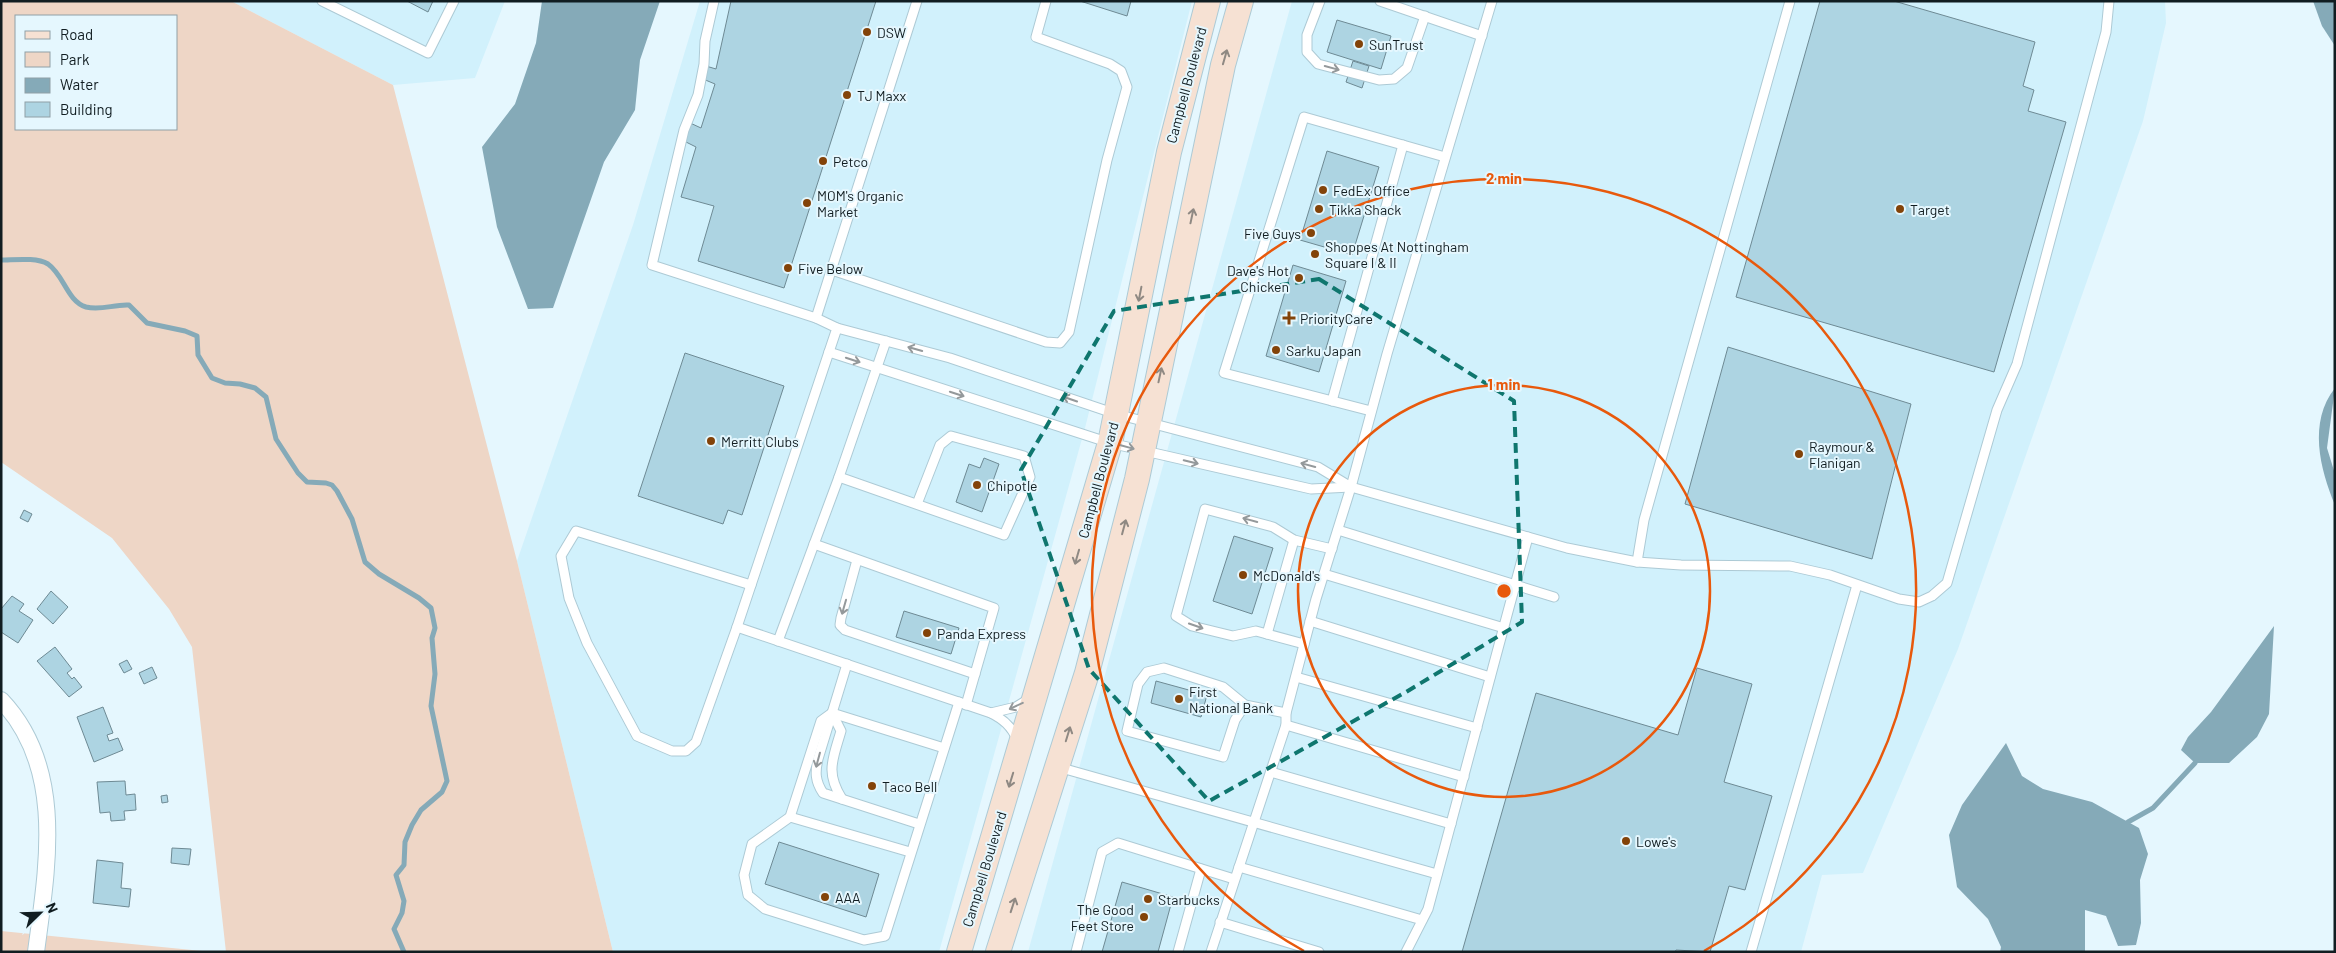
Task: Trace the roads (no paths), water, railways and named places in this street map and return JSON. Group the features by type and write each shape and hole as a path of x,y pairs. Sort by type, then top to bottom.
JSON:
{"main road":[{"name":"Campbell Boulevard","path":"959,952 1110,443 1168,152 1208,1"},
{"path":"998,952 1087,672 1144,452 1223,65 1242,1"}],"street":[{"path":"1,700 21,727 44,783 47,808 47,848 36,952"}],"lane":[{"path":"322,1 428,53 454,1"},
{"path":"714,1 705,41 704,64 698,95 684,130 652,265 816,318 837,328 950,358 1116,414 1318,467 1351,487 1568,548 1637,562 1681,565 1790,566 1830,576 1899,599 1918,602 1932,596 1947,583 1997,410 2017,364 2106,32 2110,1"},
{"path":"816,318 917,1"},
{"path":"832,270 1046,342 1060,343 1069,332 1107,160 1127,87 1121,71 1110,64 1036,36 1046,1"},
{"path":"1320,1 1306,35 1307,52 1318,64 1379,80 1394,79 1407,68 1425,16"},
{"path":"1380,1 1482,36"},
{"path":"1211,952 1286,725 1286,713 1310,621 1351,487 1371,411 1492,1"},
{"path":"1637,562 1644,520 1790,1"},
{"path":"1371,411 1224,373 1304,117 1445,157"},
{"path":"1332,401 1403,145"},
{"path":"751,585 576,530 561,556 569,598 587,643 637,736 672,751 686,750 696,742 737,627 837,328"},
{"path":"778,641 839,477 878,368 886,340"},
{"path":"829,352 1110,443 1144,452 1312,489 1351,487"},
{"path":"839,477 1004,535 1030,476 1024,456 952,436 940,445 917,504"},
{"path":"1304,644 1256,631 1233,636 1192,626 1176,616 1206,509 1273,527 1294,540 1332,549"},
{"path":"1338,530 1554,598"},
{"path":"1406,952 1428,909 1528,537"},
{"path":"1267,634 1294,540"},
{"path":"814,544 994,608 975,674 944,748 885,936 864,940 765,910 748,895 744,875 752,844 790,817 821,721 832,713"},
{"path":"857,560 841,618 840,625 845,630 975,674"},
{"path":"1324,574 1504,628"},
{"path":"1751,952 1858,585"},
{"path":"1310,621 1490,677"},
{"path":"737,627 991,713 1001,718 1012,729 1020,749"},
{"path":"847,664 815,773 817,785 823,793 919,824"},
{"path":"1245,705 1235,720 1222,757 1127,731 1138,684 1147,672 1164,668 1223,686 1245,705 1286,713"},
{"path":"1296,677 1477,728"},
{"path":"991,713 1016,708 1037,692"},
{"path":"832,713 944,748"},
{"path":"832,713 842,731 831,767 831,778 842,799"},
{"path":"1286,725 1464,777"},
{"path":"1058,767 1437,874"},
{"path":"1271,772 1450,824"},
{"path":"790,817 910,852"},
{"path":"1076,952 1102,852 1118,843 1234,879"},
{"path":"1238,867 1422,920"},
{"path":"1178,952 1201,869"},
{"path":"1220,922 1318,952"}],"water":[{"path":"542,1 660,1 640,60 635,110 604,162 553,308 528,309 497,227 482,147 515,104 536,43"},
{"path":"2313,1 2335,1 2335,46 2322,26"},
{"path":"2335,388 2327,448 2335,474 2335,505 2321,461 2319,430 2327,401"},
{"path":"2274,626 2269,714 2257,737 2229,763 2195,763 2181,750 2188,737 2211,712"},
{"path":"2006,743 2022,776 2043,789 2092,802 2139,828 2148,854 2140,880 2141,923 2136,945 2118,946 2106,916 2085,910 2085,952 2000,952 2001,947 1988,919 1957,887 1949,835 1962,805"}],"waterway":[{"path":"1,260 25,259 43,262 53,269 74,299 86,307 97,308 129,305 147,323 185,331 197,336 198,355 212,378 225,383 255,388 266,397 276,439 298,473 307,482 326,483 332,485 337,491 352,519 365,562 379,574 419,598 431,608 435,628 432,638 435,674 431,706 447,781 442,792 421,810 412,825 405,842 404,865 396,875 404,901 402,913 394,929 404,952"},
{"path":"2128,822 2153,808 2195,763"}],"place":[{"name":"DSW","path":"867,32"},
{"name":"SunTrust","path":"1359,44"},
{"name":"TJ Maxx","path":"847,95"},
{"name":"Petco","path":"823,161"},
{"name":"FedEx Office","path":"1323,190"},
{"name":"MOM's Organic Market","path":"807,203"},
{"name":"Tikka Shack","path":"1319,209"},
{"name":"Target","path":"1900,209"},
{"name":"Five Guys","path":"1311,233"},
{"name":"Shoppes At Nottingham Square I & II","path":"1315,254"},
{"name":"Five Below","path":"788,268"},
{"name":"Dave's Hot Chicken","path":"1299,278"},
{"name":"PriorityCare","path":"1289,318"},
{"name":"Sarku Japan","path":"1276,350"},
{"name":"Merritt Clubs","path":"711,441"},
{"name":"Raymour & Flanigan","path":"1799,454"},
{"name":"Chipotle","path":"977,485"},
{"name":"McDonald's","path":"1243,575"},
{"name":"Panda Express","path":"927,633"},
{"name":"First National Bank","path":"1179,699"},
{"name":"Taco Bell","path":"872,786"},
{"name":"Lowe's","path":"1626,841"},
{"name":"AAA","path":"825,897"},
{"name":"Starbucks","path":"1148,899"},
{"name":"The Good Feet Store","path":"1144,917"}]}
